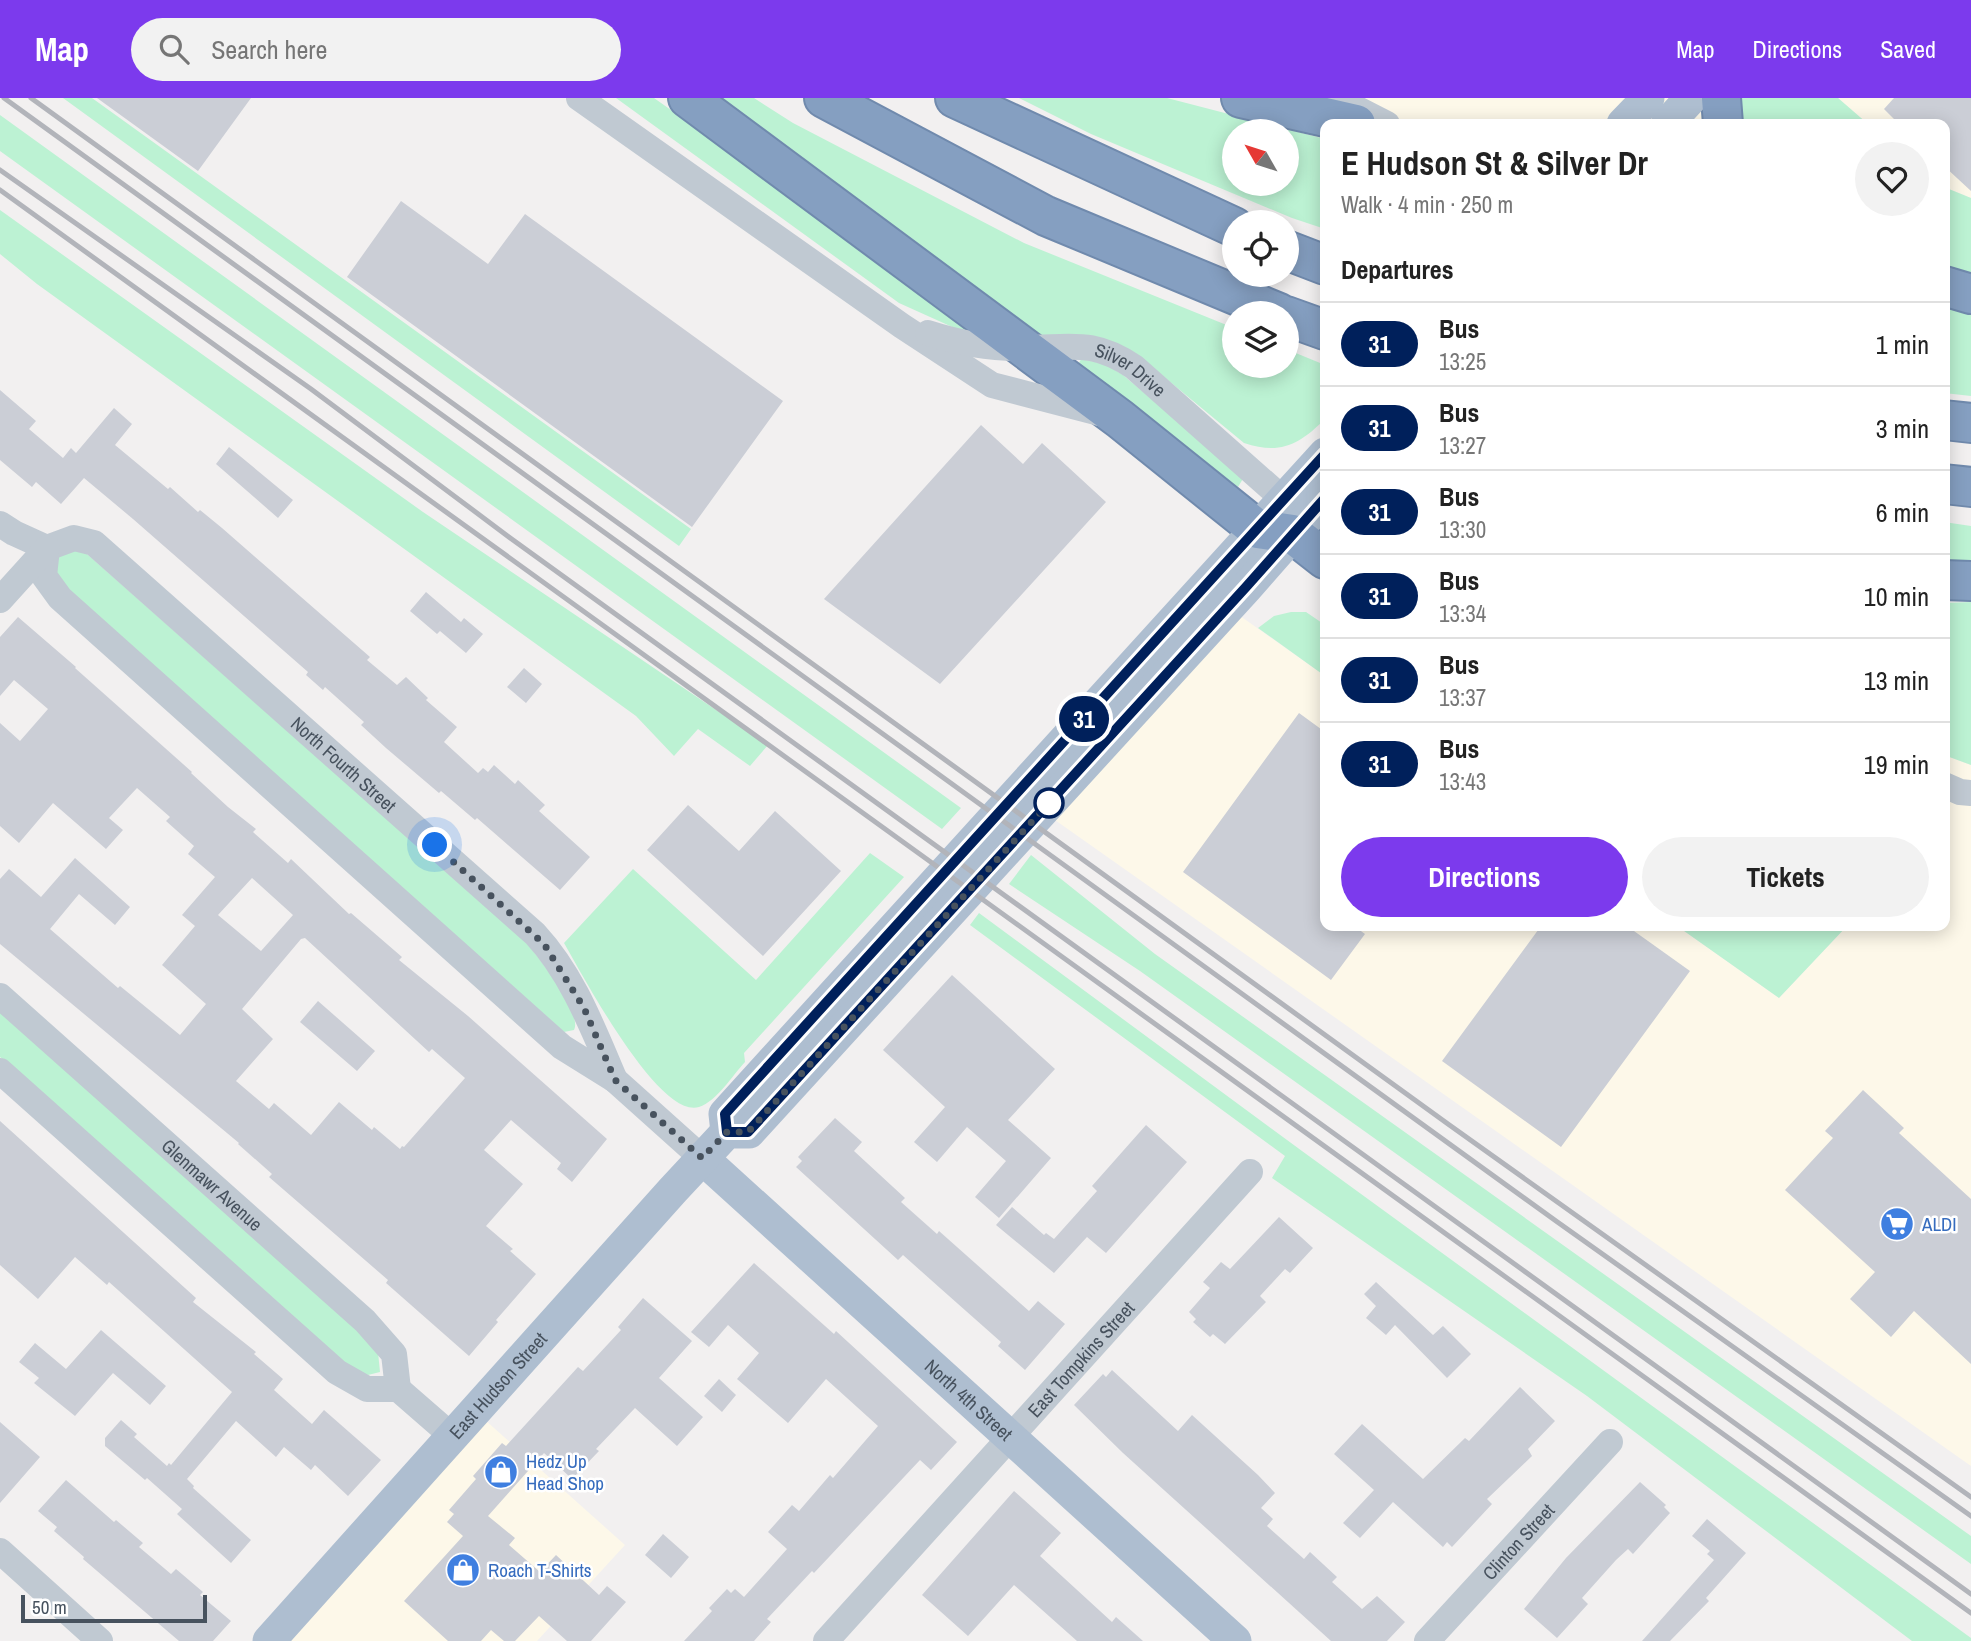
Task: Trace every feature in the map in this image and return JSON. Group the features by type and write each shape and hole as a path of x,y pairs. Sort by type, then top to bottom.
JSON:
{"highway":[{"path":"688,98 1120,419 1278,520 1320,555"},
{"path":"824,98 1046,216 1250,301"},
{"path":"956,98 1222,221"},
{"path":"1241,98 1334,119"},
{"path":"1721,98 1723,119"},
{"path":"1299,255 1320,263"},
{"path":"1950,288 1971,294"},
{"path":"1299,321 1320,328"},
{"path":"1950,421 1971,423"},
{"path":"1950,485 1971,487"},
{"path":"1950,580 1971,581"}],"main road":[{"path":"1628,119 1648,98"},
{"path":"1672,119 1691,98"},
{"name":"East Hudson Street","path":"269,1641 581,1290 727,1132 725,1114 1278,520 1320,461"},
{"name":"East Hudson Street","path":"1278,520 1320,500"},
{"name":"North 4th Street","path":"702,1158 1236,1641"}],"street":[{"name":"Silver Drive","path":"579,98 902,326 992,385 1120,419"},
{"path":"1336,98 1377,119"},
{"name":"Silver Drive","path":"902,326 966,343 1026,349 1087,346 1104,350 1134,367 1278,520"},
{"path":"0,524 47,548 0,600"},
{"name":"North Fourth Street","path":"615,1080 584,1008 557,962 535,934 94,543 74,538 47,548 44,576 60,598 562,1047 615,1080 702,1158"},
{"path":"1950,788 1971,793"},
{"name":"Glenmawr Avenue","path":"0,996 365,1321 394,1354 398,1389"},
{"path":"0,1071 337,1372 367,1389 398,1389 452,1436"},
{"name":"East Tompkins Street","path":"826,1641 1250,1172"},
{"name":"Clinton Street","path":"1427,1641 1610,1442"},
{"path":"0,1552 100,1641"}],"shaded area":[{"path":"1287,98 1742,98 1702,119 1320,119 1320,138 1299,133 1299,119 1286,119"},
{"path":"1838,98 1971,98 1971,198 1950,189 1950,119 1862,119"},
{"path":"1219,601 1320,672 1320,931 1684,931 1779,998 1842,931 1950,931 1950,757 1971,765 1971,1466 1028,801"},
{"path":"475,1411 625,1545 537,1641 266,1641"}],"green space":[{"path":"63,98 92,98 691,529 679,546"},
{"path":"616,98 654,98 975,325 970,335 899,303"},
{"path":"708,98 754,98 793,123 1024,243 1222,323 1222,378 1299,378 1299,354 1320,363 1320,423 1297,441 1279,448 1244,443 1135,353 1036,336"},
{"path":"1019,98 1167,98 1248,119 1222,119 1222,189 1091,134"},
{"path":"1735,98 1838,98 1862,119 1733,119"},
{"path":"0,115 961,808 942,829 0,151"},
{"path":"1299,132 1320,138 1320,227 1299,220 1299,210 1273,210 1239,196 1299,196"},
{"path":"1950,189 1971,198 1971,277 1950,271"},
{"path":"0,210 423,512 768,745 750,766 698,729 674,756 636,716 37,284 0,254"},
{"path":"1950,307 1971,313 1971,396 1950,394"},
{"path":"1081,359 1105,364 1123,375 1244,477 1238,487 1077,367"},
{"path":"1950,523 1971,526 1971,562 1950,560"},
{"path":"78,546 524,940 566,998 575,1022 574,1030 564,1032 57,583 56,556"},
{"path":"1971,602 1971,765 1950,757 1950,603"},
{"path":"1306,612 1320,622 1320,672 1258,628 1274,616"},
{"path":"870,853 904,877 744,1053 745,1062 724,1088 699,1107 682,1105 643,1069 604,1012 564,943 633,869 756,980"},
{"path":"1031,855 1155,954 1971,1536 1971,1564 1140,971 1009,884"},
{"path":"979,913 1971,1638 1971,1641 1912,1641 1587,1396 1272,1178 1285,1156 970,925"},
{"path":"1684,931 1842,931 1779,998"},
{"path":"0,1009 372,1342 378,1352 380,1372 368,1375 350,1369 0,1057"}],"building":[{"path":"97,98 251,98 198,171"},
{"path":"1894,98 1971,98 1971,191 1950,172 1950,119 1894,119 1884,109"},
{"path":"401,201 488,264 525,214 783,401 692,527 347,277"},
{"path":"0,390 36,421 29,429 63,458 71,448 76,453 114,408 132,424 115,445 168,489 170,487 198,512 200,510 222,528 370,657 367,660 397,685 406,677 428,698 426,700 457,727 444,742 478,773 483,768 488,772 494,765 515,784 518,780 545,805 539,811 590,857 560,890 477,818 475,820 441,791 439,793 386,748 361,725 364,722 325,687 323,690 306,675 308,672 84,478 61,504 36,482 32,487 0,460"},
{"path":"981,425 1023,464 1042,443 1106,502 940,684 824,599"},
{"path":"229,447 293,500 278,518 216,464"},
{"path":"426,592 461,622 464,618 483,634 466,653 440,631 437,634 410,611"},
{"path":"18,617 228,807 256,829 253,832 288,863 291,859 349,914 402,957 399,960 468,1016 607,1139 572,1182 557,1169 561,1163 511,1120 484,1150 523,1184 486,1226 513,1249 510,1251 536,1274 469,1356 386,1283 388,1280 269,1177 272,1174 239,1143 0,944 0,879 9,869 41,897 75,858 130,907 115,925 79,894 50,929 118,988 120,986 180,1035 206,1004 162,965 195,926 182,915 215,877 188,854 194,846 166,821 170,817 137,788 109,818 123,830 106,849 53,803 19,843 0,826 0,723 20,741 48,709 14,680 0,696 0,637","holes":["252,878 293,915 261,951 218,915","305,938 429,1052 432,1049 465,1078 400,1149 339,1102 311,1135 274,1103 269,1109 236,1081 273,1039 242,1009 301,939"]},
{"path":"524,668 542,684 526,703 507,687"},
{"path":"1299,713 1320,728 1320,931 1361,931 1365,934 1331,980 1183,872"},
{"path":"688,805 739,851 775,811 841,871 763,956 647,850"},
{"path":"1537,931 1634,931 1690,971 1561,1147 1442,1061"},
{"path":"952,975 1055,1069 1008,1120 1051,1158 999,1218 975,1197 1006,1161 967,1127 937,1162 914,1142 945,1107 883,1050"},
{"path":"318,1001 375,1051 357,1071 300,1022"},
{"name":"ALDI","path":"1863,1090 1904,1128 1899,1133 1971,1199 1971,1364 1914,1311 1891,1337 1850,1299 1875,1272 1785,1190 1833,1138 1825,1131"},
{"path":"835,1118 862,1142 854,1151 905,1198 901,1202 937,1234 939,1231 1029,1311 1038,1301 1065,1324 1025,1370 998,1346 1001,1342 903,1255 898,1260 796,1167 802,1161 798,1157"},
{"path":"0,1121 196,1298 193,1302 256,1352 254,1354 283,1379 274,1390 312,1424 324,1410 381,1460 348,1496 315,1465 311,1470 284,1447 276,1457 236,1421 187,1479 193,1488 251,1540 231,1563 177,1514 182,1509 105,1446 105,1438 121,1420 137,1434 134,1437 167,1466 169,1463 171,1465 232,1392 109,1282 107,1285 75,1257 38,1299 0,1265"},
{"path":"1146,1125 1187,1162 1106,1253 1087,1237 1054,1273 996,1225 1012,1207 1044,1235 1046,1233 1054,1239 1097,1191 1092,1186"},
{"path":"1279,1217 1313,1248 1290,1273 1285,1269 1260,1296 1266,1302 1225,1344 1213,1334 1210,1337 1193,1322 1196,1319 1189,1312 1210,1288 1203,1282 1221,1262 1230,1269"},
{"path":"754,1263 834,1334 836,1331 957,1442 931,1470 920,1460 767,1619 771,1622 754,1641 684,1641 712,1611 709,1608 727,1589 731,1593 735,1589 744,1597 787,1549 768,1532 792,1505 799,1511 830,1475 833,1478 878,1426 826,1379 788,1423 737,1379 759,1353 728,1325 709,1347 691,1332"},
{"path":"1376,1282 1433,1335 1443,1326 1471,1354 1447,1378 1395,1325 1386,1335 1366,1318 1376,1306 1364,1294"},
{"path":"643,1298 692,1341 659,1378 703,1417 677,1446 635,1408 572,1479 544,1453 488,1516 515,1538 509,1545 540,1572 556,1555 599,1595 607,1586 626,1602 591,1641 567,1641 539,1616 515,1641 504,1641 491,1630 481,1641 448,1641 404,1601 463,1536 447,1522 454,1514 449,1510 476,1479 473,1476 502,1443 506,1446 578,1367 583,1371 621,1330 618,1327"},
{"path":"101,1330 166,1386 150,1405 113,1373 75,1416 34,1383 39,1378 19,1362 35,1343 66,1369"},
{"path":"1112,1370 1178,1431 1192,1415 1258,1475 1275,1493 1261,1508 1273,1519 1267,1526 1304,1559 1310,1552 1337,1577 1332,1582 1362,1609 1377,1596 1405,1622 1387,1641 1331,1641 1123,1453 1074,1405 1103,1374 1106,1377"},
{"path":"719,1379 736,1395 722,1412 704,1396"},
{"path":"1520,1387 1555,1421 1528,1449 1532,1456 1487,1499 1492,1504 1452,1547 1447,1542 1443,1547 1393,1502 1360,1538 1343,1523 1374,1490 1334,1454 1362,1424 1423,1479 1465,1438 1469,1441"},
{"path":"0,1422 40,1457 0,1503"},
{"path":"66,1480 114,1522 116,1520 143,1543 139,1547 171,1574 176,1569 203,1592 200,1595 231,1621 213,1641 179,1641 54,1531 57,1527 38,1511"},
{"path":"1640,1482 1666,1505 1664,1507 1670,1513 1633,1554 1628,1549 1616,1560 1582,1598 1588,1604 1557,1638 1524,1609 1566,1558"},
{"path":"1014,1491 1061,1533 1040,1556 1112,1622 1116,1617 1143,1641 1077,1641 1014,1585 968,1636 922,1595"},
{"path":"1707,1519 1746,1553 1706,1598 1709,1601 1670,1641 1642,1641 1714,1560 1707,1554 1710,1551 1692,1536"},
{"path":"663,1534 689,1557 671,1578 645,1555"}],"railway":[{"path":"4,98 1556,1221 1971,1516"},
{"path":"31,98 1448,1124 1971,1497"},
{"path":"0,170 311,389 513,540 1971,1594"},
{"path":"0,190 1971,1613"}],"bus line":[{"name":"31","path":"1320,460 725,1114 727,1132 748,1132 1320,504"}],"place":[{"name":"ALDI","path":"1897,1224"},
{"name":"Hedz Up Head Shop","path":"501,1472"},
{"name":"Roach T-Shirts","path":"463,1570"}],"route":[{"path":"435,845 544,944 584,1008 615,1080 702,1158 727,1132 748,1132 1049,803"}]}
